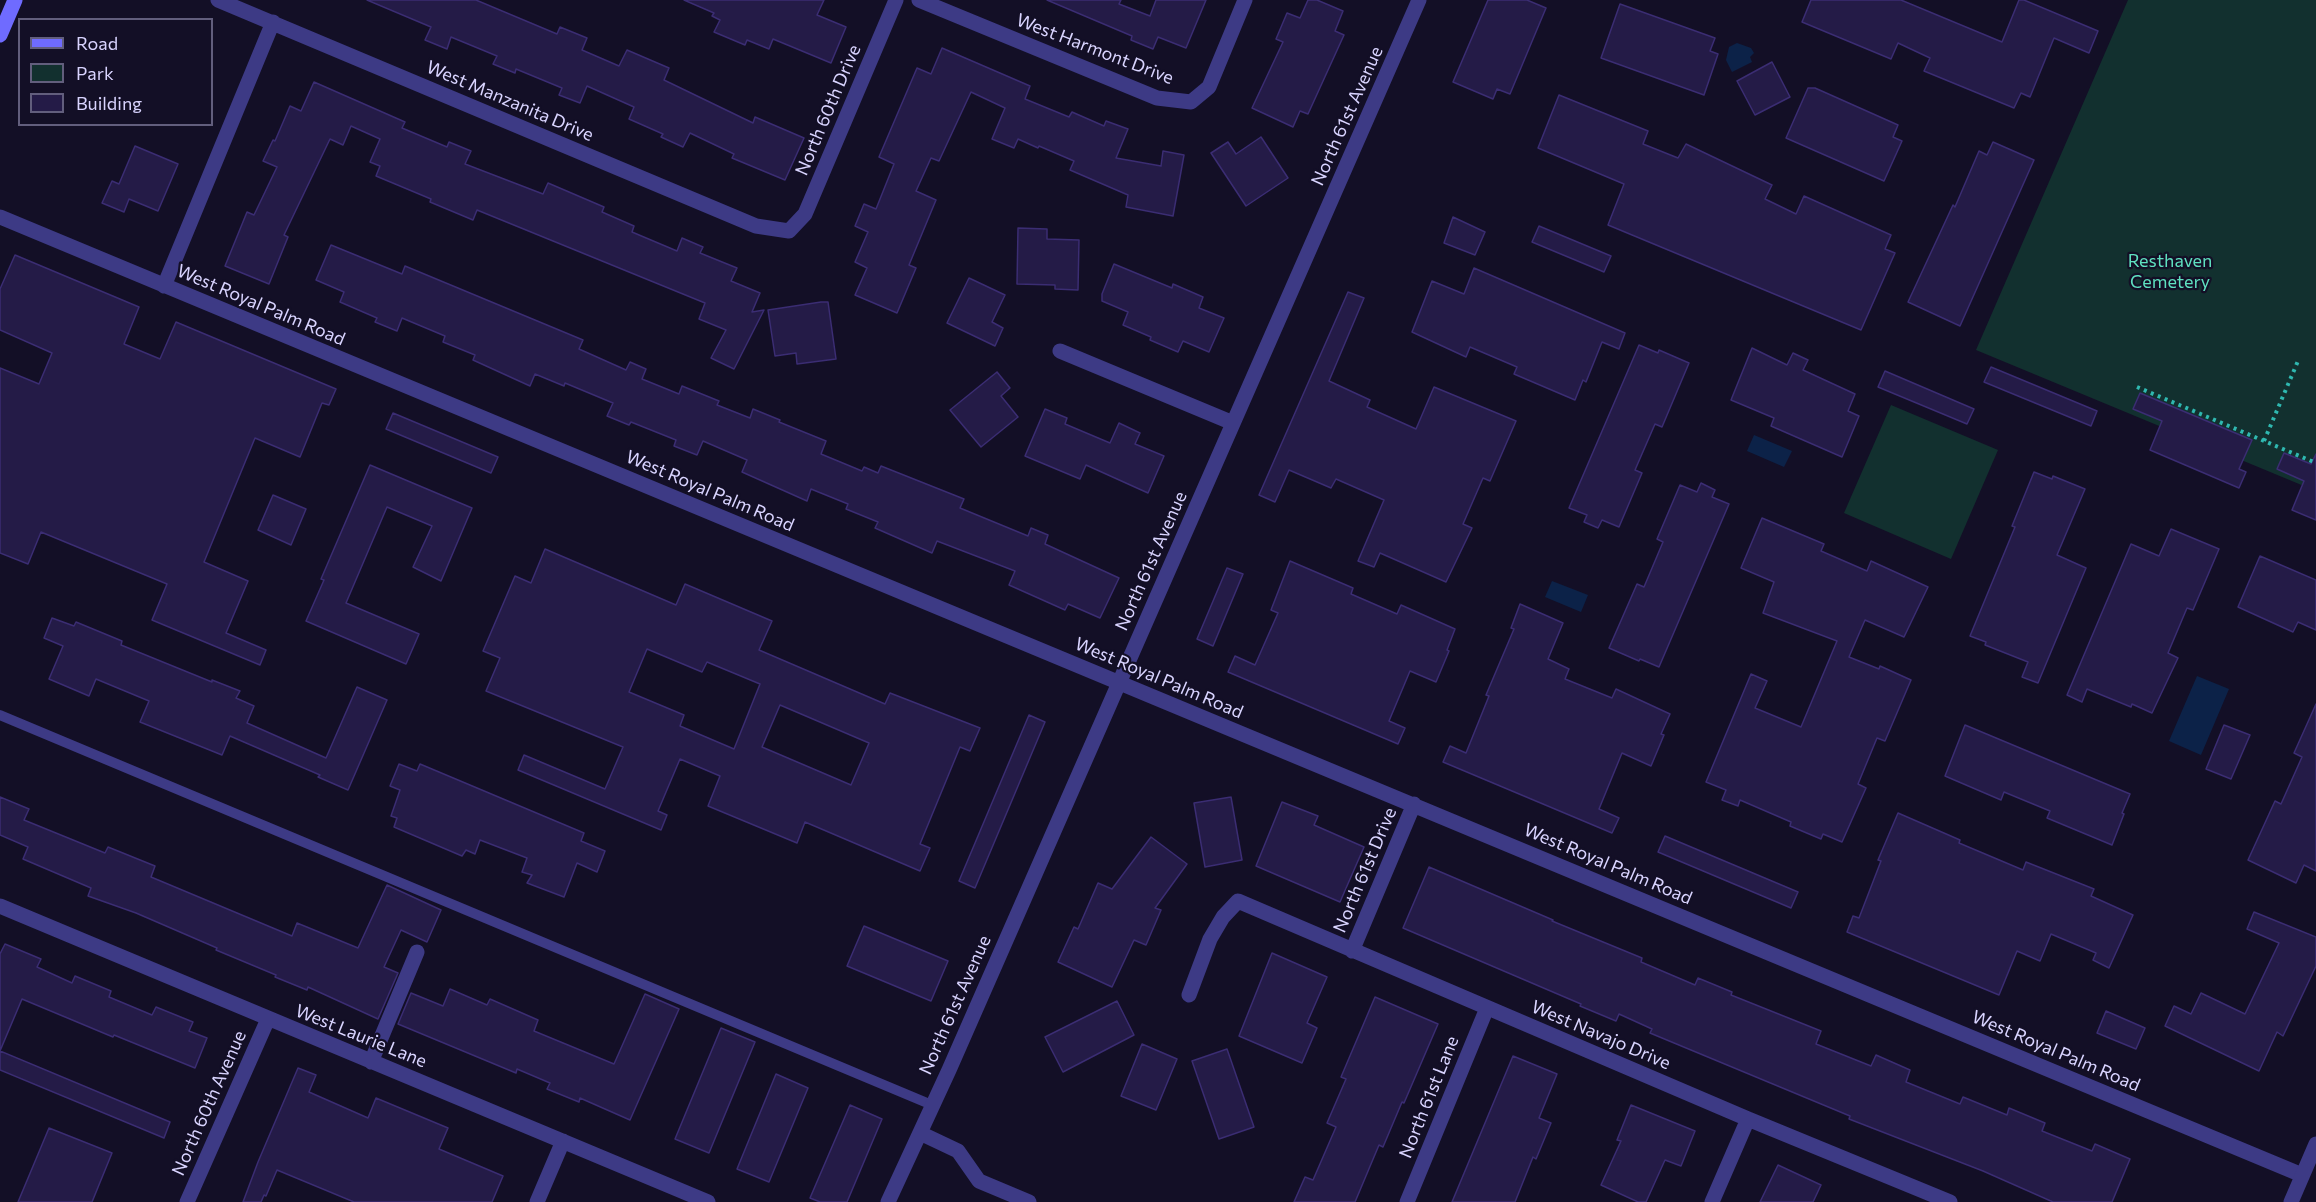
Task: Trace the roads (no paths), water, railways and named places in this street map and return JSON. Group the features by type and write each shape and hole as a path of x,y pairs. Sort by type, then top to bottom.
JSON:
{"main road":[{"path":"0,35 15,0"}],"street":[{"name":"West Manzanita Drive","path":"218,0 756,226 789,231"},
{"name":"North 60th Drive","path":"789,231 805,214 896,0"},
{"name":"West Harmont Drive","path":"919,0 1157,98 1191,102 1209,87 1245,0"},
{"name":"North 61st Avenue","path":"888,1202 1419,0"},
{"path":"164,286 273,22"},
{"name":"West Royal Palm Road","path":"0,217 2302,1175"},
{"path":"1060,351 1233,423"},
{"name":"North 61st Drive","path":"1352,951 1414,804"},
{"name":"West Navajo Drive","path":"1189,995 1210,939 1223,917 1238,901 1748,1119 1950,1202"},
{"name":"West Laurie Lane","path":"0,906 708,1202"},
{"path":"371,1062 417,952"},
{"name":"North 61st Lane","path":"1407,1202 1487,1008"},
{"name":"North 60th Avenue","path":"187,1202 268,1019"},
{"path":"1712,1202 1748,1119"},
{"path":"920,1133 958,1151 979,1181 1029,1202"},
{"path":"537,1202 563,1141"},
{"path":"2290,1202 2316,1144"}],"lane":[{"path":"0,716 932,1106"}],"water":[{"path":"1737,43 1751,48 1754,53 1750,57 1752,62 1732,72 1726,60 1729,47"},
{"path":"1754,435 1792,451 1784,467 1747,451"},
{"path":"1552,581 1588,595 1581,612 1545,597"},
{"path":"2197,676 2229,689 2201,755 2169,741"}],"park label":[{"name":"Resthaven Cemetery","path":"2170,271"}]}
